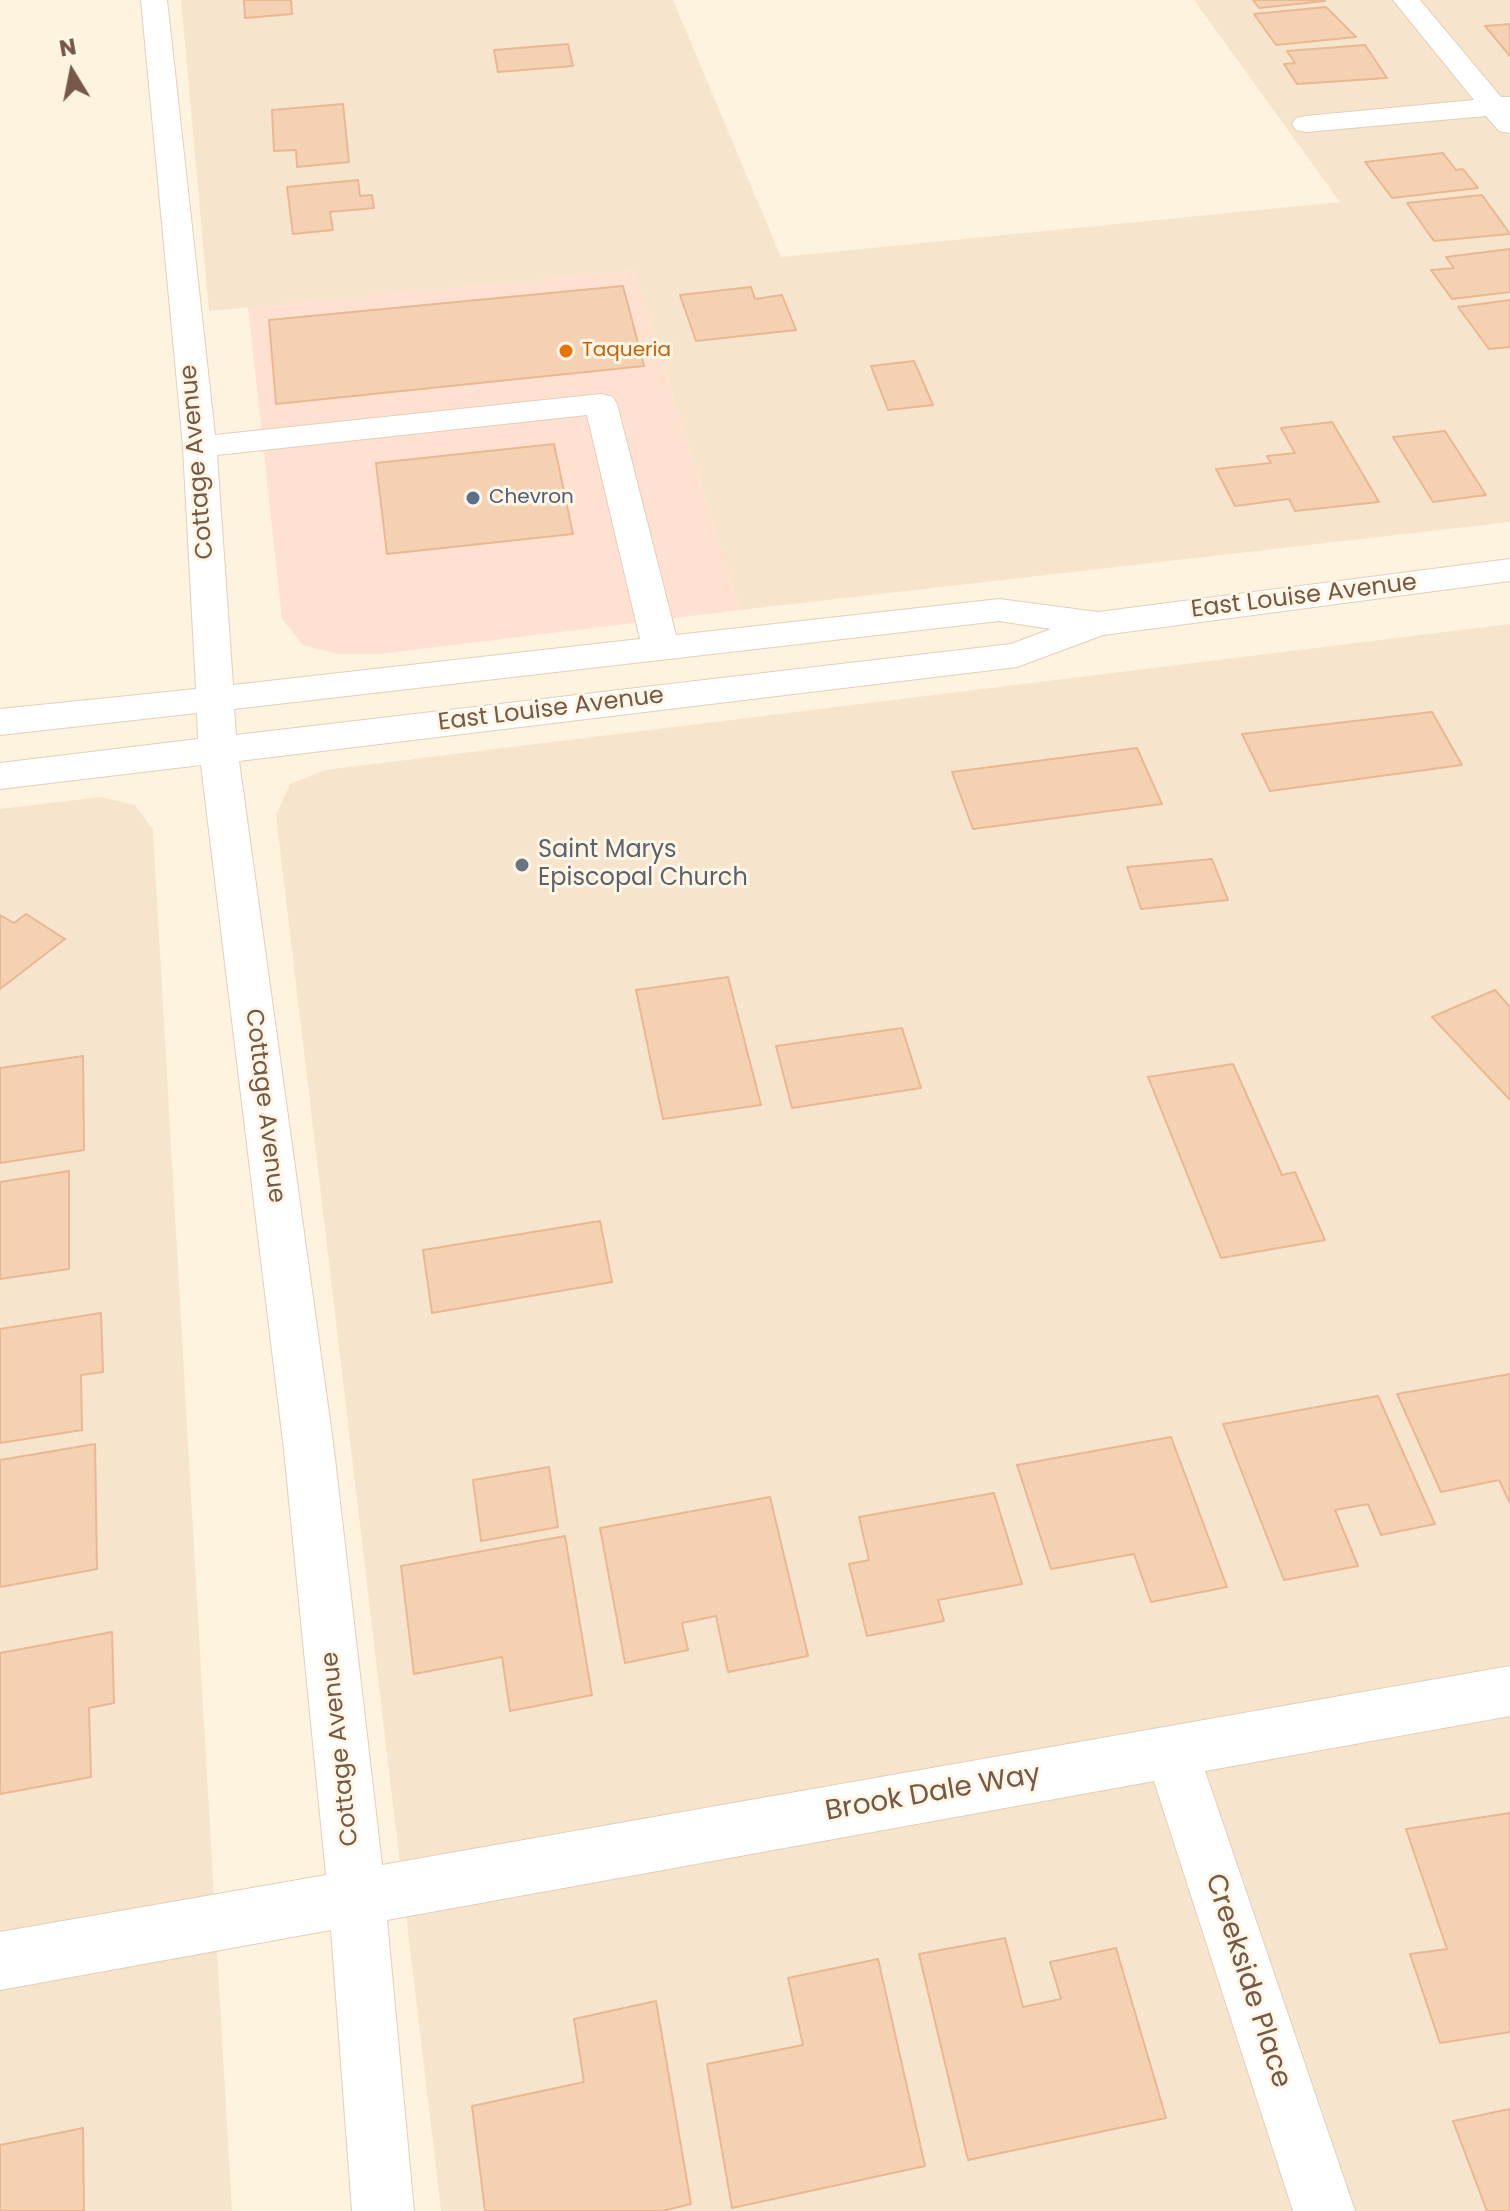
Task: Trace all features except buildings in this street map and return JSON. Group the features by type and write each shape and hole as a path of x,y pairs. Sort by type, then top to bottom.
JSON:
{"street":[{"name":"Cottage Avenue","path":"154,0 200,447 218,749 309,1450 357,1897 383,2211"},
{"path":"1406,0 1505,112"},
{"path":"1306,124 1505,112"},
{"path":"200,447 601,404 661,649"},
{"name":"East Louise Avenue","path":"0,776 1017,655 1097,624 1510,570"},
{"name":"East Louise Avenue","path":"0,722 999,610 1097,624"},
{"name":"Brook Dale Way","path":"0,1961 1510,1691"},
{"name":"Creekside Place","path":"1171,1751 1324,2211"}],"shaded area":[{"path":"181,0 673,0 781,257 1340,202 1194,0 1510,0 1510,522 740,610 634,271 209,311"},
{"path":"634,271 740,610 380,654 338,654 303,645 282,619 248,307"},
{"path":"1510,624 1510,2211 441,2211 276,815 290,784 325,770"},
{"path":"100,797 135,805 153,830 232,2211 0,2211 0,809"}],"place":[{"name":"Taqueria","path":"566,351"},
{"name":"Chevron","path":"473,498"},
{"name":"Saint Marys Episcopal Church","path":"522,865"}]}
